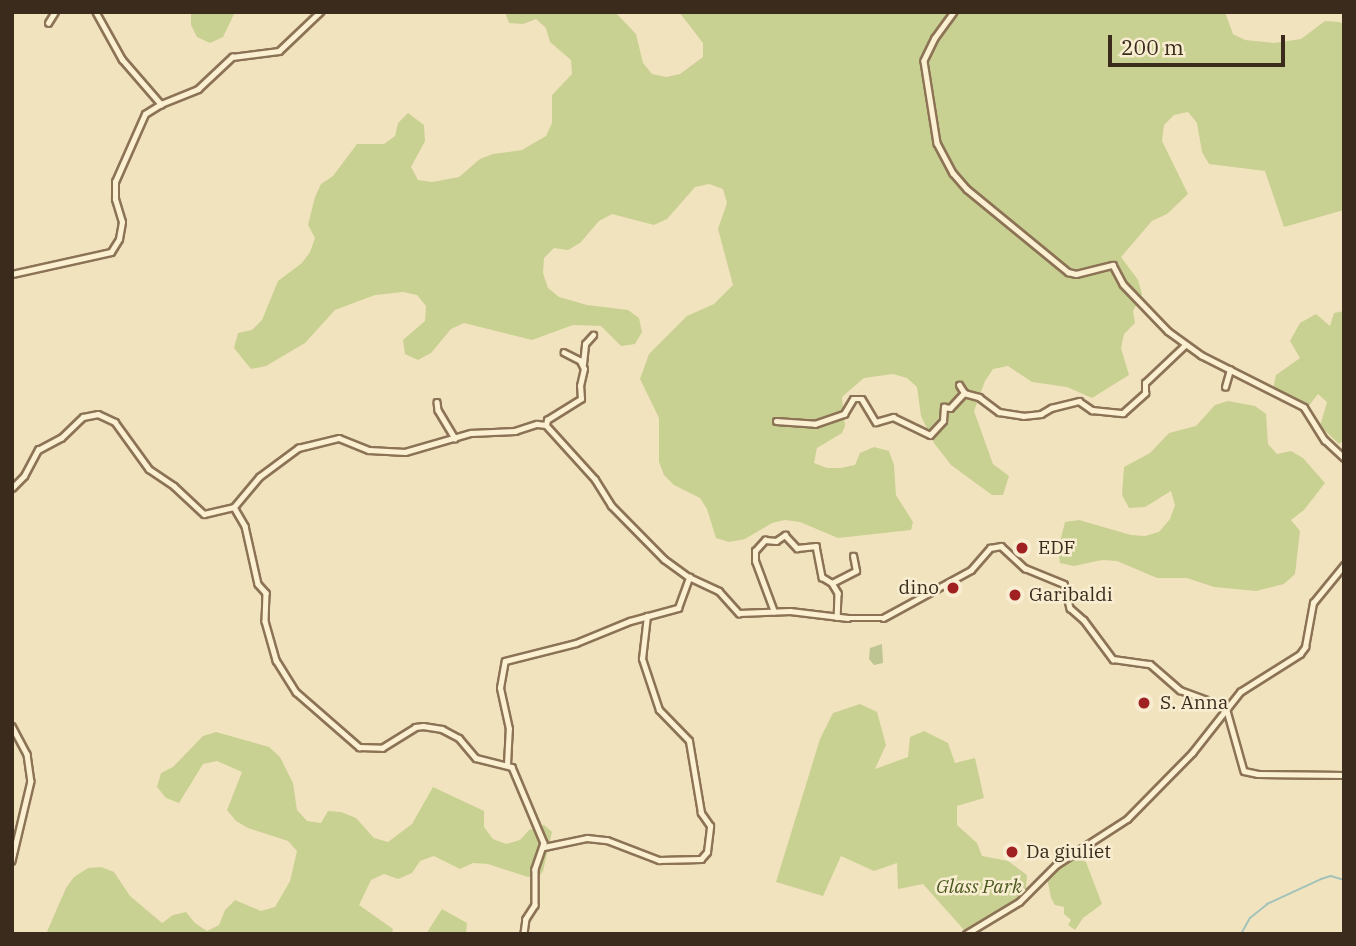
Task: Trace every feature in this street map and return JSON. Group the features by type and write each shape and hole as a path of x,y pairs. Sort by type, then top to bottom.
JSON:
{"street":[{"path":"48,23 55,12"},
{"path":"96,12 122,59 161,104"},
{"path":"12,274 111,252 119,239 122,222 115,199 115,183 145,114 161,104 198,89 232,57 279,51 320,12"},
{"path":"954,12 924,61 934,127 945,162 967,189 1068,272 1076,274 1113,265 1123,285 1185,345 1304,407 1325,440 1344,458"},
{"path":"546,425 547,420 581,398 580,386 584,369 582,354 593,335"},
{"path":"959,385 964,393 979,397 999,412 1023,416 1041,414 1079,401 1092,410 1123,413 1145,393 1145,383 1185,345"},
{"path":"564,353 580,361 584,369"},
{"path":"1225,387 1230,370"},
{"path":"776,421 815,424 844,414 853,399 862,399 876,422 893,417 930,435 943,421 944,407 950,408 964,393"},
{"path":"437,402 438,410 455,438"},
{"path":"12,488 24,476 38,450 61,438 83,417 95,414 115,422 149,469 204,514 234,507 259,477 298,448 338,438 369,450 405,452 479,432 515,431 537,424 546,425 595,479 627,523 664,559 689,577 719,591 739,613 774,612 883,618 971,570 990,548 1001,547 1025,568 1066,587 1070,608 1084,620 1113,659 1150,664 1180,690 1226,707"},
{"path":"234,507 248,535 258,584 266,593 265,621 276,660 296,692 359,747 382,748 415,727 442,729 459,738 476,758 507,764 515,772 543,848 535,869 535,905 526,919 524,934"},
{"path":"774,612 755,561 755,551 765,540 776,541 785,535 797,548 816,546 822,577 832,583 838,593 837,617"},
{"path":"832,583 856,570 853,556"},
{"path":"966,934 1019,902 1056,865 1128,819 1192,754 1226,707 1257,679 1300,654 1305,647 1313,603 1344,565"},
{"path":"507,764 509,729 500,688 505,661 576,643 647,616 678,608 689,577"},
{"path":"543,848 587,838 607,840 659,860 701,859 707,852 710,826 701,813 689,741 659,710 642,659 647,616"},
{"path":"1226,707 1244,771 1258,774 1344,775"},
{"path":"12,726 27,754 31,781 12,861"}],"green space":[{"path":"191,12 235,12 223,37 210,43 197,37 191,25"},
{"path":"505,12 615,12 636,34 643,63 652,74 666,77 680,74 703,57 703,43 679,12 1225,12 1233,34 1245,40 1274,43 1301,39 1325,21 1339,22 1344,24 1344,210 1284,227 1265,171 1209,164 1202,152 1197,123 1188,112 1174,115 1164,125 1162,141 1188,194 1167,214 1152,221 1121,257 1138,280 1142,294 1133,311 1135,323 1124,334 1121,348 1129,375 1092,398 1067,387 1032,382 1008,366 993,369 985,381 974,411 993,464 1009,476 1003,495 992,495 951,465 934,443 921,416 917,387 907,378 893,374 864,378 842,397 845,426 842,433 817,448 814,463 827,468 841,468 855,465 860,453 874,447 889,451 894,465 896,495 913,522 911,530 838,538 800,522 785,520 772,523 745,539 729,542 716,538 707,509 700,498 674,485 664,475 659,462 659,418 640,379 649,354 687,316 714,304 733,285 718,229 727,203 723,189 709,184 695,187 667,219 654,225 612,214 599,221 580,243 568,250 554,248 544,258 543,273 548,288 559,297 587,305 628,310 639,318 642,332 635,344 621,346 601,326 573,325 532,340 464,323 451,329 431,353 418,360 405,354 403,340 425,321 426,306 417,295 403,292 375,295 335,310 305,343 266,366 251,369 234,348 238,333 252,330 262,320 278,281 302,263 310,252 315,238 308,225 315,197 321,184 333,176 357,144 384,144 395,136 398,123 408,113 424,125 425,141 411,167 418,180 432,182 459,177 480,159 493,154 522,150 546,136 552,123 552,95 572,74 571,60 550,42 546,28 536,19 523,24 509,23"},
{"path":"1344,311 1344,440 1339,444 1320,426 1327,402 1318,394 1308,407 1273,389 1276,375 1300,358 1290,341 1300,323 1316,314 1330,326 1334,313"},
{"path":"1228,401 1255,406 1266,414 1268,444 1277,454 1291,451 1303,458 1325,483 1304,510 1291,520 1300,531 1295,574 1284,584 1256,591 1214,587 1187,578 1157,578 1117,561 1102,560 1074,566 1060,563 1058,550 1065,522 1079,520 1131,535 1145,536 1159,532 1170,519 1175,505 1171,491 1145,507 1129,508 1122,495 1124,467 1150,453 1169,433 1196,426 1215,405"},
{"path":"882,644 883,663 874,665 869,659 870,648"},
{"name":"Glass Park","path":"860,704 877,712 886,745 875,769 908,757 910,737 924,731 948,743 955,763 975,758 984,798 957,806 957,825 977,843 982,856 1008,861 1027,875 1026,888 1021,898 965,931 923,884 898,889 897,863 874,871 841,856 823,896 776,882 820,739 833,713"},
{"path":"216,732 269,747 280,757 293,783 297,810 307,821 321,823 328,811 341,812 356,818 374,838 388,842 412,824 433,787 484,811 484,827 493,839 506,844 520,840 529,830 544,825 552,832 543,871 540,875 528,877 488,864 473,863 460,869 434,856 420,861 412,873 398,879 384,874 371,880 359,905 393,929 392,934 46,934 66,888 74,877 88,868 101,867 114,872 130,896 162,923 173,915 186,912 195,923 207,931 219,925 225,910 235,900 261,911 275,907 290,881 297,851 288,841 248,828 236,821 227,810 242,772 217,761 203,764 179,803 166,798 157,787 161,773 173,767 203,736"},
{"path":"1077,856 1086,862 1102,904 1083,918 1075,930 1068,925 1071,920 1064,914 1064,907 1055,905 1051,898 1047,878"},
{"path":"442,909 467,923 466,934 426,934"}],"waterway":[{"path":"1241,934 1250,918 1267,904 1321,879 1331,876 1344,880"}],"place":[{"name":"EDF","path":"1022,548"},
{"name":"dino","path":"953,588"},
{"name":"Garibaldi","path":"1015,595"},
{"name":"S. Anna","path":"1144,703"},
{"name":"Da giuliet","path":"1012,852"}]}
